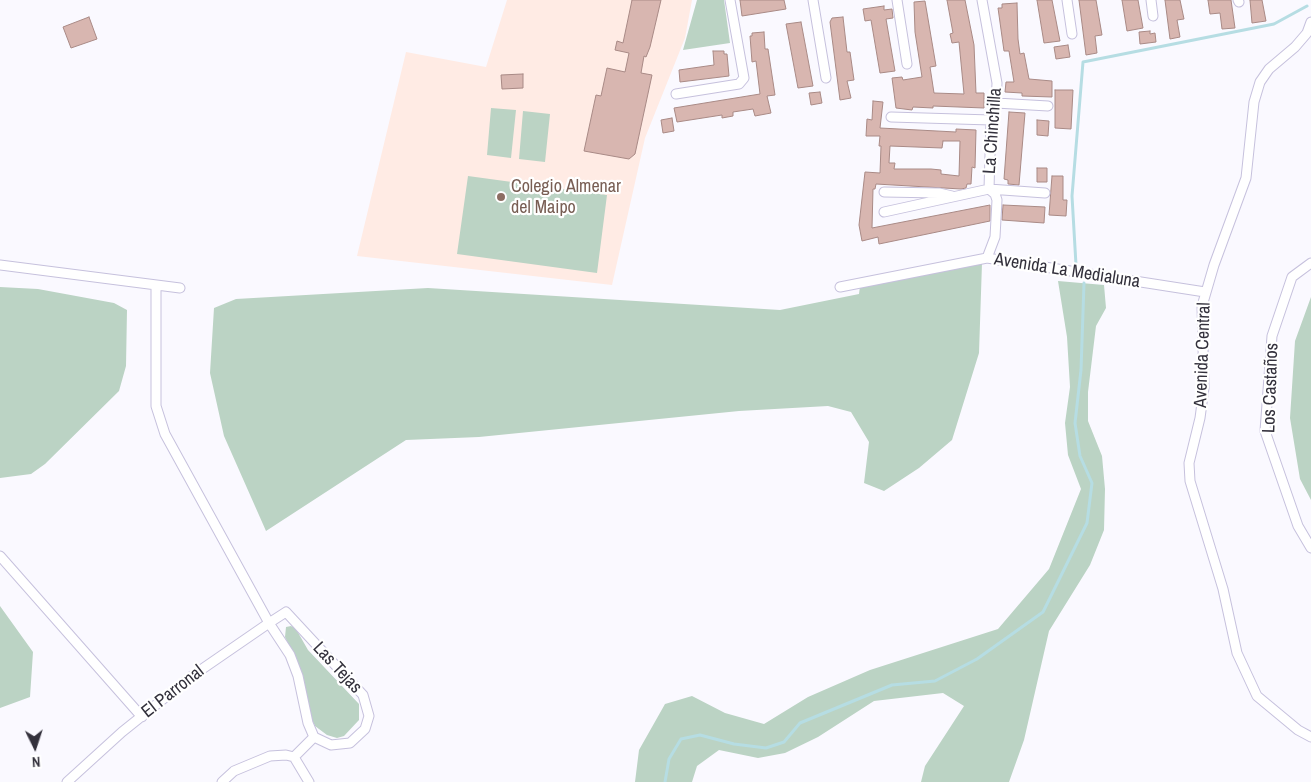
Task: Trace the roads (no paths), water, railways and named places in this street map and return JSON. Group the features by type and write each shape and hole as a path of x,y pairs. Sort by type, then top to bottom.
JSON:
{"street":[{"path":"676,94 739,84 744,78 730,0"},
{"path":"813,0 826,78"},
{"path":"897,0 907,64"},
{"name":"La Chinchilla","path":"982,0 996,71 996,103 991,120 989,189 995,194 997,210 995,237 987,258"},
{"path":"1067,0 1072,34"},
{"path":"1150,0 1153,16"},
{"name":"Avenida Central","path":"1311,22 1307,33 1295,48 1269,69 1260,82 1254,102 1246,178 1205,292 1202,306 1204,388 1200,418 1189,463 1190,481 1223,589 1237,652 1257,696 1298,730 1311,736"},
{"path":"996,103 1048,106"},
{"path":"891,117 991,120"},
{"path":"884,212 989,189 1045,193"},
{"path":"884,192 939,192 954,197"},
{"name":"Avenida La Medialuna","path":"840,286 987,258 1205,292"},
{"name":"Los Castaños","path":"1311,263 1292,277 1272,336 1266,431 1298,526 1311,548"},
{"path":"0,265 180,288"},
{"name":"Las Tejas","path":"156,285 156,406 162,424 269,623 285,646 294,666 308,723 314,737 331,745 350,743 365,729 369,708 359,690 286,612"},
{"path":"0,556 142,716"},
{"name":"El Parronal","path":"67,782 142,716 192,676 286,612"},
{"path":"222,782 234,771 270,756 294,757 314,737"},
{"path":"294,757 309,782"}],"waterway":[{"path":"1076,265 1072,196 1083,62 1274,24 1307,6"},
{"path":"665,782 669,759 681,739 700,735 734,744 766,748 784,742 800,723 892,685 935,681 977,659 1043,612 1087,523 1092,483 1080,456 1075,423 1081,370 1084,283"}],"place":[{"name":"Colegio Almenar del Maipo","path":"501,197"}]}
